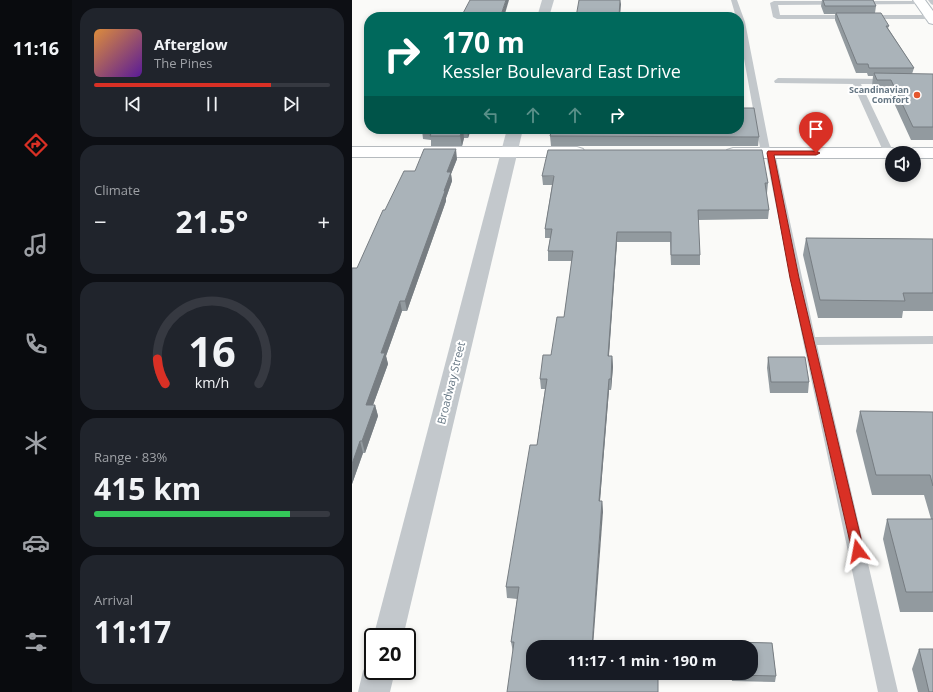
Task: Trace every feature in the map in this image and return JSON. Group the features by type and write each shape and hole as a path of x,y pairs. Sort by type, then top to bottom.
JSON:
{"main road":[{"path":"926,2 932,18"},
{"path":"352,152 595,152"},
{"path":"719,153 885,153"},
{"path":"921,153 933,153"}],"street":[{"path":"544,12 548,0"},
{"name":"Broadway Street","path":"390,628 514,134"},
{"path":"374,692 377,680"}],"lane":[{"path":"734,0 738,12"},
{"path":"926,2 774,4 777,17 932,18"},
{"path":"744,37 795,278 862,567 888,692"},
{"path":"778,81 894,81"},
{"path":"856,81 887,146"},
{"path":"809,341 933,340"}],"building":[{"path":"470,0 506,0 502,12 464,12"},
{"path":"579,0 620,0 619,12 577,12"},
{"path":"823,0 873,0 876,6 825,6"},
{"path":"836,13 881,13 889,26 886,26 914,68 869,68 868,64 857,64"},
{"path":"874,73 933,74 933,127 913,127 891,80 877,80"},
{"path":"744,108 754,108 759,137 550,136 551,134 744,134"},
{"path":"431,134 461,134 460,136 430,136"},
{"path":"424,149 456,149 447,172 451,172 445,191 405,301 400,301 381,353 385,353 366,405 375,405 352,464 352,268 357,268 383,210 385,210 404,171 415,171"},
{"path":"548,150 762,150 768,183 765,183 769,210 698,210 700,255 671,255 671,232 617,232 608,356 612,356 611,379 609,379 599,501 602,501 592,640 526,640 526,680 658,680 658,692 507,692 514,642 511,642 519,587 506,587 530,445 537,445 547,379 540,379 543,355 551,355 557,317 564,317 573,251 548,251 552,229 545,229 554,176 542,176"},
{"path":"806,238 933,239 933,293 903,293 905,301 820,300"},
{"path":"768,357 805,357 809,382 771,382"},
{"path":"860,411 933,412 933,486 930,475 876,475"},
{"path":"887,519 933,519 933,592 906,592"},
{"path":"758,643 772,643 776,676 758,676"},
{"path":"919,649 933,649 933,692 929,692"}],"place":[{"name":"Scandinavian Comfort","path":"917,95"}],"route":[{"path":"816,153 770,153 795,278 858,551"}]}
